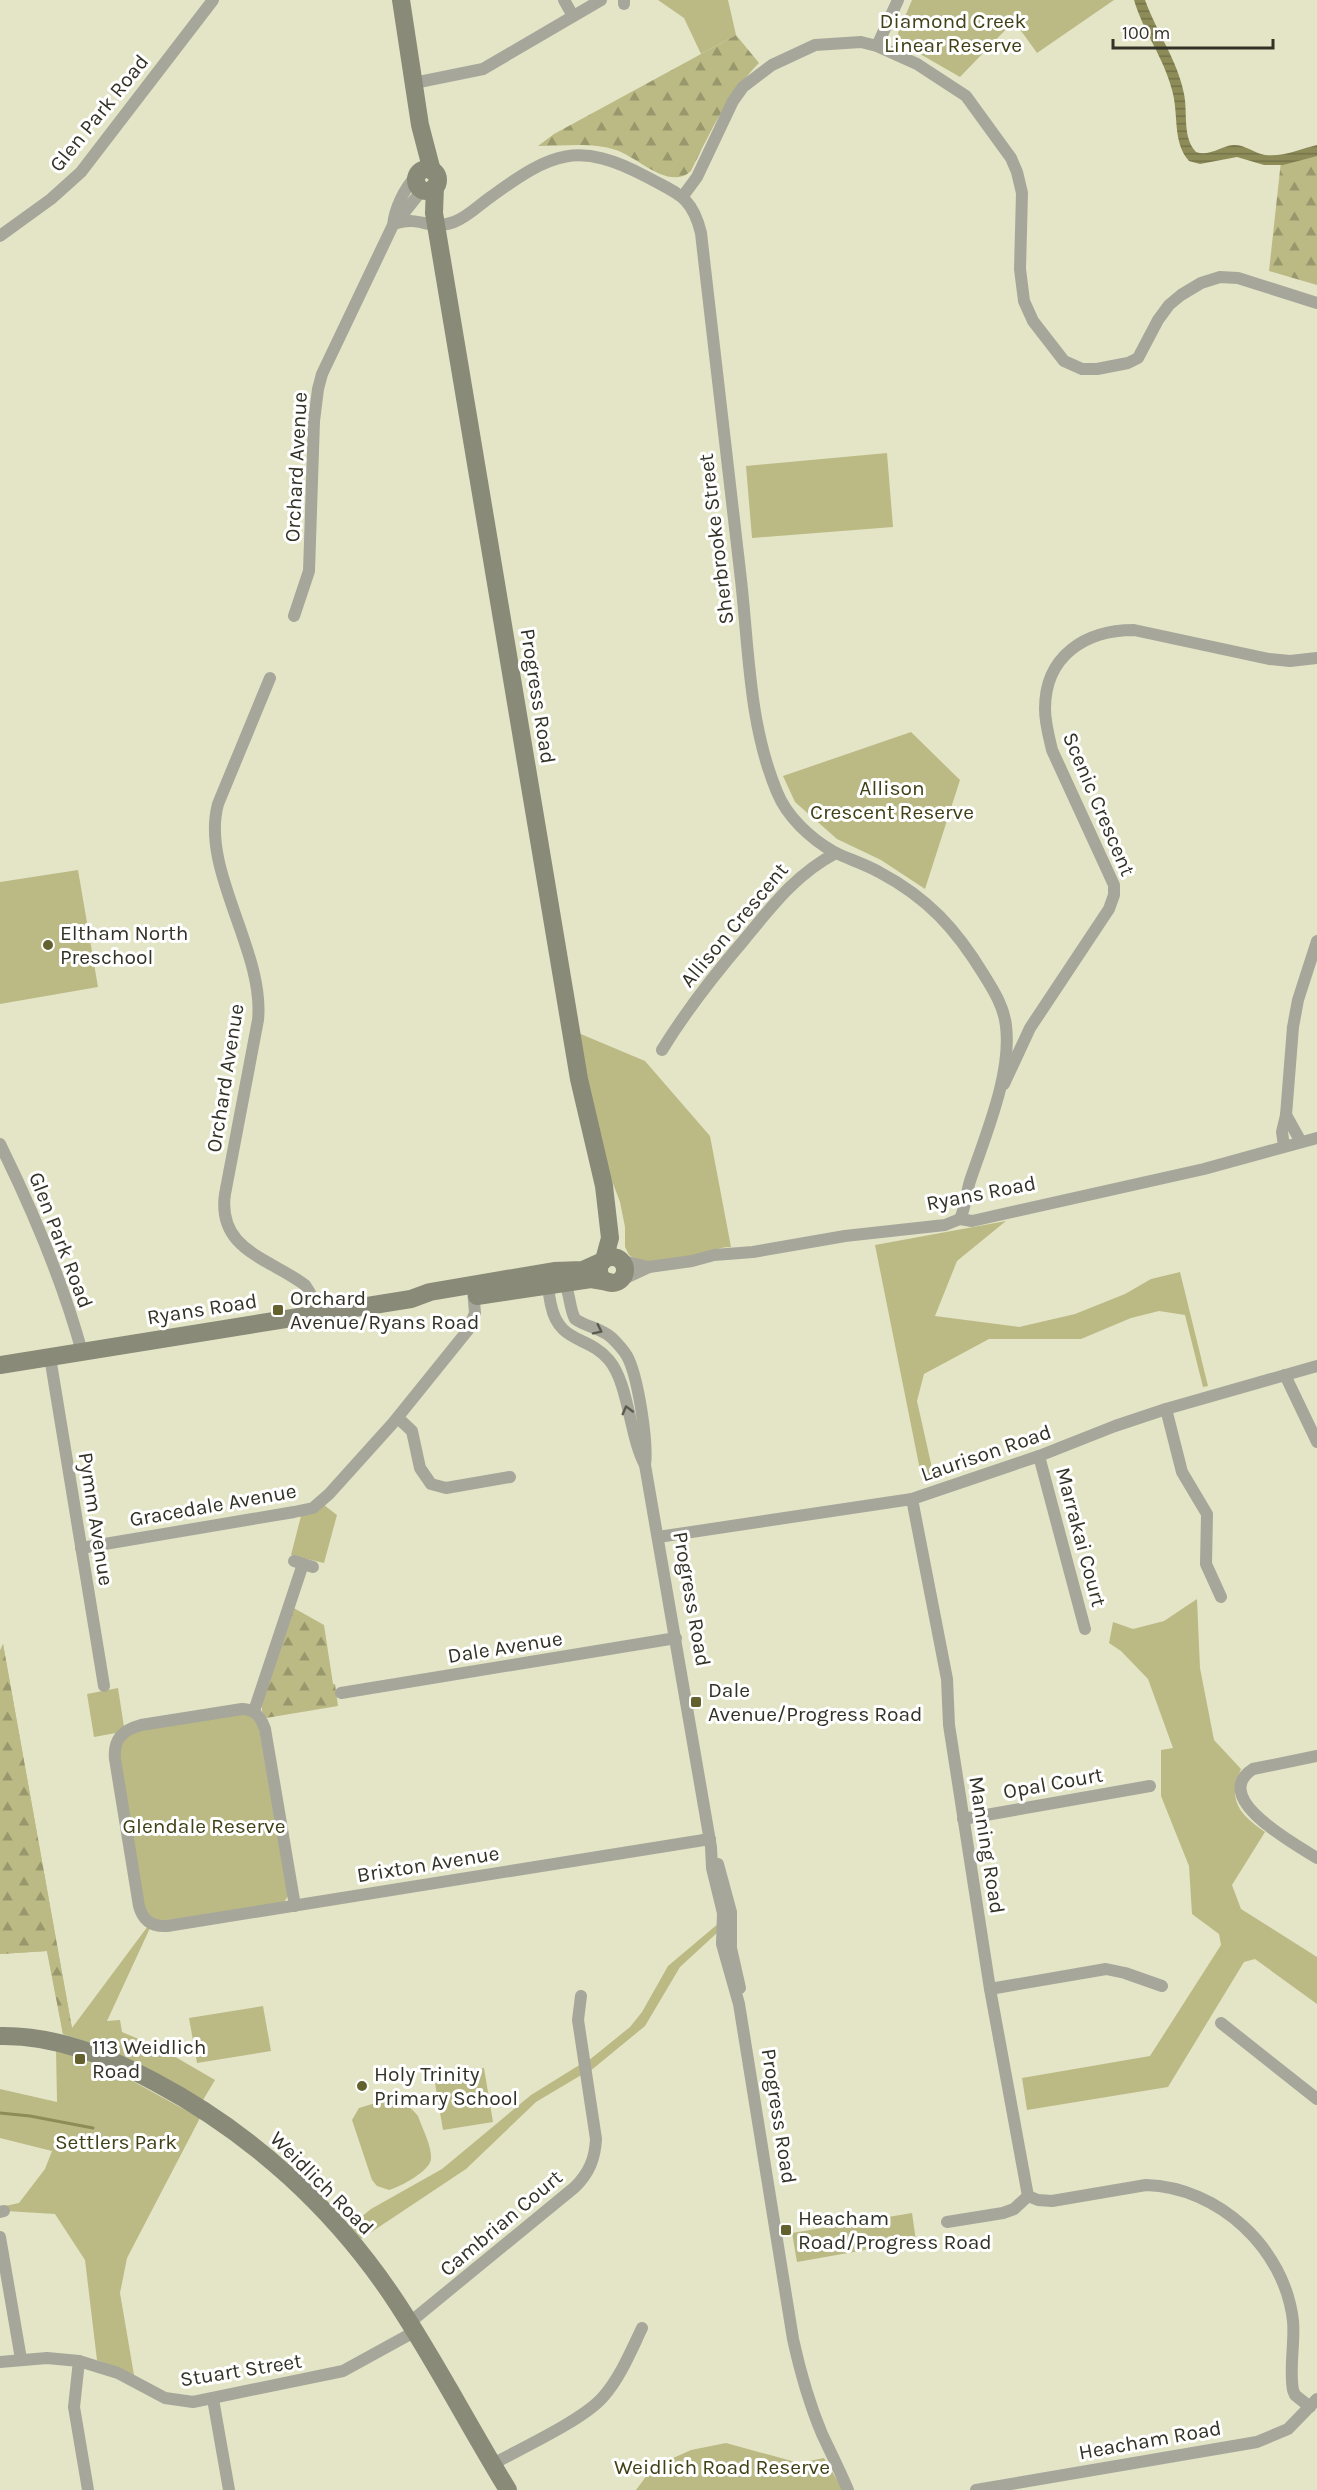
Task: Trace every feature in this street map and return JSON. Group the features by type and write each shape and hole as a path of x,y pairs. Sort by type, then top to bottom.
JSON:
{"street":[{"name":"Glen Park Road","path":"0,236 51,199 81,172 213,0"},
{"name":"Progress Road","path":"401,0 420,124 425,181 436,220 579,1079 604,1186 613,1261"},
{"path":"564,0 573,16"},
{"path":"414,83 463,75 483,69 601,0"},
{"path":"877,46 898,0"},
{"path":"395,224 416,220 460,220 536,165 560,158 578,156 611,159 683,196 697,177 733,101 743,87 772,64 815,45 850,42 877,46 917,64 948,82 966,96 1011,158 1022,193 1020,269 1024,301 1033,321 1064,361 1082,369 1097,369 1128,363 1138,358 1158,320 1169,305 1201,283 1220,277 1238,278 1317,303"},
{"name":"Orchard Avenue","path":"295,616 309,571 314,421 318,389 333,351 395,224 425,181"},
{"name":"Sherbrooke Street","path":"683,196 692,208 701,233 757,730 782,802 807,831 836,853"},
{"name":"Scenic Crescent","path":"999,1096 1030,1028 1102,920 1114,895 1114,885 1052,750 1047,731 1046,694 1051,678 1066,653 1094,635 1114,630 1134,630 1269,659 1290,661 1317,658"},
{"name":"Orchard Avenue","path":"270,678 218,804 214,822 217,854 253,975 259,1011 225,1194 224,1212 228,1229 239,1243 308,1289 314,1314"},
{"path":"836,853 873,868 920,897 951,926 997,997 1005,1019 1006,1043 999,1096 968,1186 966,1204 960,1219"},
{"name":"Allison Crescent","path":"662,1050 714,976 786,890 815,864 836,853"},
{"path":"1284,1146 1282,1132 1286,1115 1293,1027 1298,1000 1317,942"},
{"path":"1286,1115 1301,1142"},
{"name":"Ryans Road","path":"0,1365 411,1299 430,1292 473,1291 556,1280 615,1281 649,1267 845,1236 945,1225 960,1219 972,1221 1204,1169 1317,1138"},
{"name":"Glen Park Road","path":"0,1144 46,1245 82,1352"},
{"path":"613,1261 600,1266 600,1274 615,1281"},
{"name":"Ryans Road","path":"556,1280 613,1261 649,1267"},
{"name":"Progress Road","path":"556,1280 575,1319 603,1331 616,1342 627,1356 634,1377 645,1444 645,1465 676,1638 710,1843 712,1868 723,1912 722,1944 739,2004 797,2357 815,2416 844,2476 848,2490"},
{"name":"Progress Road","path":"556,1280 552,1310 558,1326 571,1337 601,1352 614,1367 645,1465"},
{"path":"473,1291 475,1313 468,1330 398,1418 412,1431 420,1468 431,1484 446,1488 510,1477"},
{"name":"Pymm Avenue","path":"50,1357 104,1686"},
{"name":"Laurison Road","path":"658,1538 912,1499 1039,1456 1114,1426 1317,1366"},
{"path":"1285,1375 1317,1442"},
{"path":"1166,1409 1182,1472 1207,1514 1206,1564 1221,1597"},
{"name":"Gracedale Avenue","path":"81,1548 294,1512 315,1506 329,1494 398,1418"},
{"name":"Marrakai Court","path":"1039,1456 1086,1629"},
{"name":"Manning Road","path":"912,1499 947,1679 949,1725 963,1819 990,1989 1028,2196"},
{"path":"295,1906 265,1729 262,1720 254,1712 303,1564"},
{"name":"Dale Avenue","path":"340,1694 676,1638"},
{"name":"Brixton Avenue","path":"254,1712 242,1709 141,1725 128,1729 119,1736 114,1752 139,1906 142,1915 152,1925 167,1926 710,1843"},
{"path":"1317,1756 1253,1769 1246,1775 1241,1791 1244,1802 1254,1815 1317,1858"},
{"name":"Opal Court","path":"963,1819 1150,1786"},
{"path":"990,1989 1106,1969 1162,1986"},
{"name":"Cambrian Court","path":"412,2327 575,2187 587,2174 594,2157 596,2139 578,2020 581,1996"},
{"path":"1221,2023 1317,2098"},
{"name":"Weidlich Road","path":"0,2036 47,2040 105,2058 163,2086 223,2124 284,2172 333,2220 368,2263 412,2327 508,2490"},
{"path":"947,2222 1014,2209 1028,2196 1038,2200 1052,2201 1146,2185 1161,2185 1193,2194 1238,2222 1267,2251 1282,2279 1293,2320 1293,2390 1313,2403"},
{"path":"0,2237 21,2359"},
{"name":"Stuart Street","path":"0,2362 58,2358 79,2361 118,2373 174,2401 193,2402 344,2371 412,2327"},
{"path":"493,2464 595,2405 613,2383 642,2328"},
{"path":"79,2361 74,2407 88,2490"},
{"path":"213,2399 229,2490"},
{"name":"Heacham Road","path":"976,2490 1257,2442 1288,2429 1313,2403"},
{"name":"Progress Road","path":"844,2476 855,2490"}],"green space":[{"path":"658,0 728,0 736,35 701,54 684,18"},
{"name":"Diamond Creek Linear Reserve","path":"912,0 1114,0 1037,53 1014,21 960,77 901,43 898,33"},
{"path":"736,35 759,63 737,88 713,127 691,171 682,176 664,175 625,154 607,148 587,145 538,146 554,134"},
{"path":"1317,148 1317,285 1269,271 1281,161"},
{"path":"887,453 893,527 752,538 746,466"},
{"name":"Allison Crescent Reserve","path":"911,732 960,780 925,889 881,860 837,839 795,802 783,776"},
{"path":"78,870 98,987 0,1004 0,882"},
{"path":"576,1032 645,1061 710,1136 731,1247 667,1261 642,1260 629,1255 625,1247 625,1227 620,1202 607,1168"},
{"path":"1006,1221 957,1261 935,1316 1019,1327 1075,1314 1125,1294 1151,1279 1180,1272 1208,1386 1203,1387 1185,1315 1159,1311 1131,1318 1081,1339 989,1339 924,1374 917,1401 934,1477 922,1480 875,1245"},
{"path":"324,1505 337,1515 324,1563 291,1555 301,1516"},
{"path":"1197,1599 1200,1668 1214,1740 1241,1769 1235,1789 1238,1805 1248,1819 1265,1832 1232,1885 1241,1909 1317,1957 1317,2004 1255,1959 1244,1962 1168,2087 1027,2110 1022,2078 1150,2056 1221,1945 1219,1934 1192,1914 1189,1866 1161,1796 1161,1750 1173,1748 1148,1679 1121,1651 1109,1643 1113,1622 1133,1629 1164,1621"},
{"path":"292,1607 324,1625 338,1706 266,1718 262,1705"},
{"path":"3,1644 72,2028 148,1926 150,1928 107,2021 120,2020 122,2032 160,2048 215,2080 203,2100 136,2062 63,2034 47,1951 0,1954 0,1651"},
{"path":"3,1644 73,2037 63,2034 47,1951 0,1954 0,1651"},
{"path":"118,1688 124,1727 116,1733 94,1737 87,1694"},
{"name":"Glendale Reserve","path":"246,1713 258,1722 288,1896 284,1902 156,1922 145,1912 118,1750 119,1743 132,1732"},
{"path":"719,1923 718,1932 680,1967 645,2026 589,2072 588,2061 630,2027 642,2012 668,1966"},
{"path":"263,2006 271,2051 197,2063 189,2018"},
{"name":"Settlers Park","path":"56,2050 116,2072 200,2118 127,2258 120,2293 134,2375 97,2360 85,2260 55,2214 6,2211 5,2206 19,2203 45,2169 52,2151 0,2138 0,2089 57,2102"},
{"path":"581,2064 583,2074 536,2102 466,2169 361,2239 350,2226 371,2209 442,2169 531,2095"},
{"path":"484,2068 493,2122 443,2130 434,2077"},
{"path":"385,2100 403,2104 415,2112 431,2154 426,2168 407,2182 389,2190 377,2186 372,2180 352,2120 359,2108"},
{"path":"912,2213 916,2241 797,2262 792,2233"},
{"name":"Weidlich Road Reserve","path":"726,2443 799,2463 824,2458 843,2490 636,2490 653,2467 691,2450"}],"shaded area":[{"path":"1134,0 1145,0 1177,70 1184,94 1187,132 1196,152 1206,153 1237,145 1261,154 1272,155 1285,154 1317,145 1317,156 1283,165 1264,165 1237,157 1200,164 1189,161 1180,145 1174,99 1168,78"}],"waterway":[{"path":"0,2113 30,2116 93,2128"}],"place":[{"name":"Eltham North Preschool","path":"48,945"},
{"name":"Orchard Avenue/Ryans Road","path":"278,1310"},
{"name":"Dale Avenue/Progress Road","path":"696,1702"},
{"name":"113 Weidlich Road","path":"80,2059"},
{"name":"Holy Trinity Primary School","path":"362,2086"},
{"name":"Heacham Road/Progress Road","path":"786,2230"}]}
